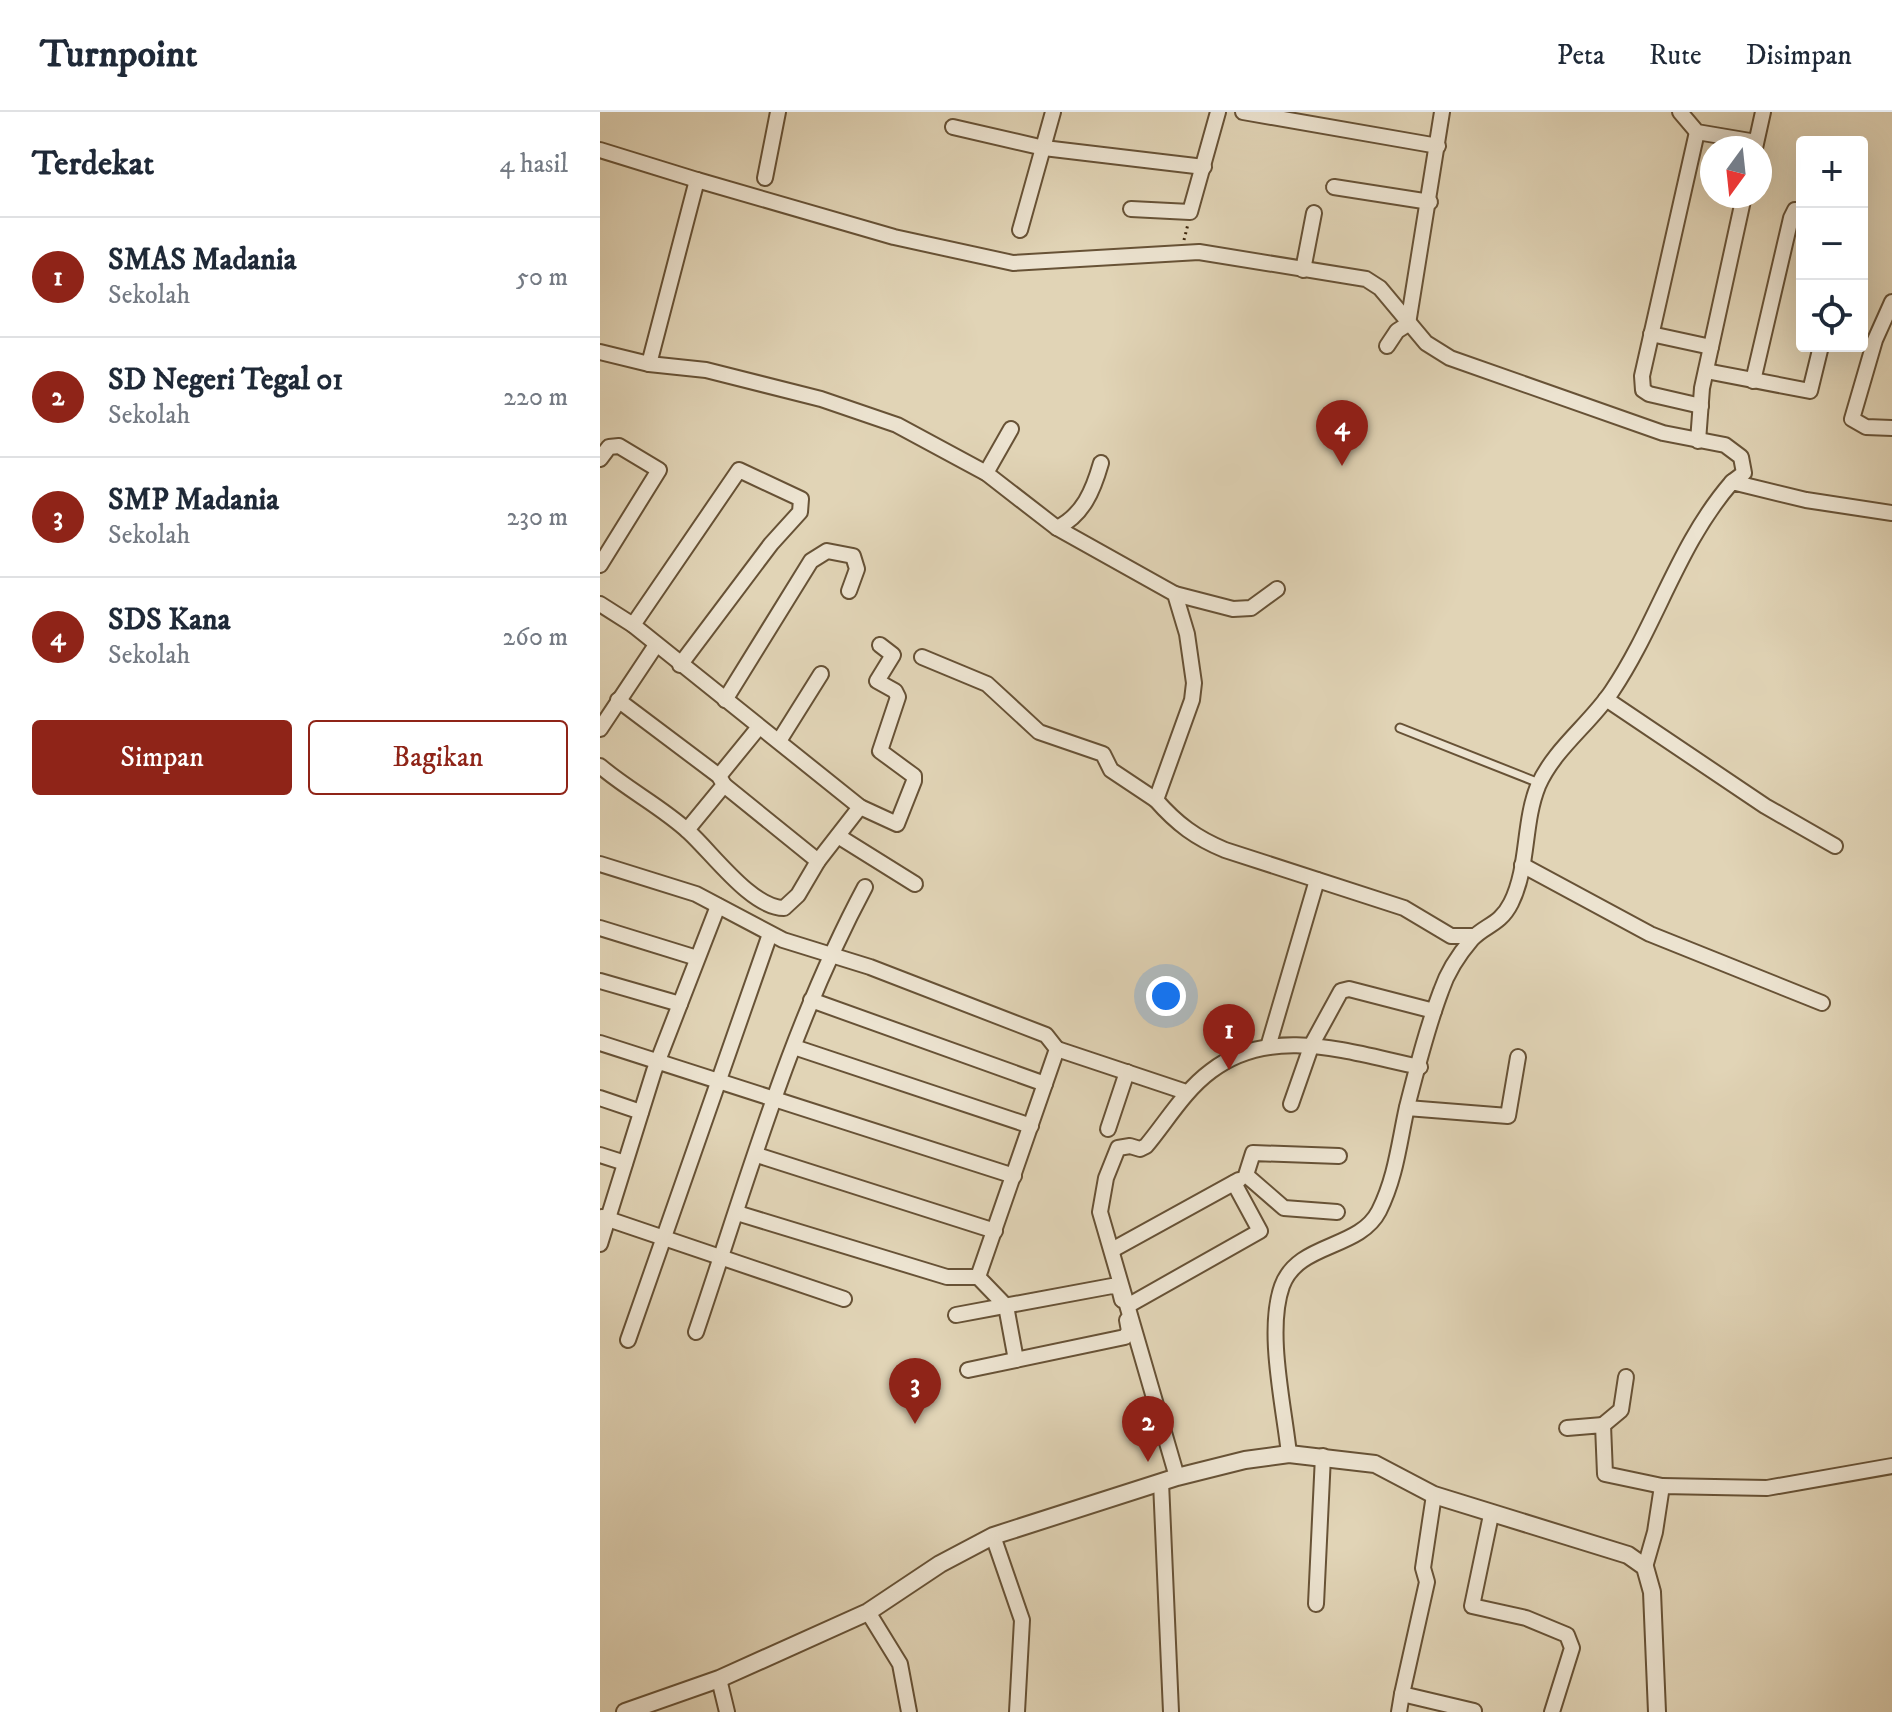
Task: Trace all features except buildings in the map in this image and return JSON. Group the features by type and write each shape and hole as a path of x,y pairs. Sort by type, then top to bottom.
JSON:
{"street":[{"path":"765,178 778,112"},
{"path":"1020,230 1053,112"},
{"path":"1131,209 1190,212 1218,112"},
{"path":"1243,112 1438,146"},
{"path":"1387,346 1397,331 1408,324 1430,202 1442,112"},
{"path":"1680,112 1697,132 1715,136"},
{"path":"1757,136 1763,112"},
{"path":"953,127 1044,148 1204,167"},
{"path":"1697,132 1642,376 1643,390 1701,406"},
{"path":"600,150 894,237 1013,263 1182,251 1214,253 1374,283 1408,324 1439,352 1464,366 1663,433 1725,445 1741,457 1744,473 1732,482 1695,532 1606,699 1552,762 1539,783 1531,804 1522,865 1505,914 1491,928 1474,936 1451,936 1404,908 1199,840 1156,800 1111,770 1103,754 1039,732 987,684 922,657"},
{"path":"649,364 697,180"},
{"path":"1334,187 1430,202"},
{"path":"1698,441 1706,371 1741,208"},
{"path":"1753,381 1791,218 1796,210"},
{"path":"1303,270 1314,213"},
{"path":"1892,302 1875,340 1852,419 1866,427 1892,428"},
{"path":"1651,334 1711,347"},
{"path":"600,352 649,364 706,370 821,399 897,425 986,473 1057,528 1175,594 1233,609 1251,608 1277,589"},
{"path":"1706,371 1810,391 1820,352"},
{"path":"986,473 1011,429"},
{"path":"600,459 609,447 619,446 659,470 600,565"},
{"path":"1057,528 1071,521 1081,509 1091,493 1101,463"},
{"path":"633,625 739,470 801,499 800,512 771,544 680,665"},
{"path":"1732,482 1806,500 1892,513"},
{"path":"725,700 811,561 827,551 853,556 857,569 849,591"},
{"path":"1156,800 1192,700 1194,683 1187,634 1175,594"},
{"path":"600,604 633,625 860,807 897,824 914,776 880,751 898,697 895,691 877,681 893,655 880,645"},
{"path":"600,729 656,645"},
{"path":"779,741 821,674"},
{"path":"1606,699 1765,806 1835,846"},
{"path":"618,700 818,861"},
{"path":"687,830 759,727"},
{"path":"600,766 687,830 757,899 778,908 784,908 798,895 818,861 860,807"},
{"path":"838,836 915,884"},
{"path":"600,864 696,894 770,934 1046,1035 1057,1049 1183,1091"},
{"path":"1522,865 1650,934 1822,1003"},
{"path":"1268,1047 1317,880"},
{"path":"696,1332 811,1000 830,954 865,887"},
{"path":"600,1244 604,1217 657,1063 718,906"},
{"path":"600,928 697,958"},
{"path":"628,1340 770,934"},
{"path":"1289,1454 1278,1349 1282,1286 1295,1264 1371,1225 1391,1185 1407,1108 1445,979 1474,936"},
{"path":"600,981 680,1004"},
{"path":"1291,1104 1312,1044 1341,991 1349,989 1434,1011"},
{"path":"811,1000 1045,1084"},
{"path":"600,1043 657,1063 776,1097 1014,1176"},
{"path":"1171,1712 1169,1480 1129,1305 1100,1212 1106,1178 1118,1148 1130,1146 1140,1149 1146,1146 1175,1108 1211,1070 1244,1050 1312,1044 1420,1067"},
{"path":"794,1047 1031,1126"},
{"path":"737,1213 947,1277 970,1280 978,1277 1057,1049"},
{"path":"1407,1108 1508,1116 1518,1057"},
{"path":"1108,1129 1127,1072"},
{"path":"600,1098 641,1112"},
{"path":"1112,1250 1240,1179 1253,1153 1339,1156"},
{"path":"600,1155 625,1163"},
{"path":"757,1155 995,1231"},
{"path":"1240,1179 1284,1208 1337,1212"},
{"path":"1129,1305 1260,1231 1240,1179"},
{"path":"604,1217 844,1299"},
{"path":"978,1277 1006,1306 1016,1360"},
{"path":"956,1315 1116,1286 1129,1331 1120,1338 968,1370"},
{"path":"1567,1428 1603,1425 1621,1410 1626,1377"},
{"path":"1603,1425 1605,1474 1662,1486 1767,1488 1892,1466"},
{"path":"625,1712 719,1679 868,1612 940,1564 993,1536 1230,1463 1289,1454 1375,1464 1434,1495 1491,1515 1615,1548 1645,1567"},
{"path":"1316,1604 1323,1456"},
{"path":"1657,1712 1654,1608 1645,1567 1655,1532 1662,1486"},
{"path":"1399,1712 1427,1582 1423,1568 1434,1495"},
{"path":"1491,1515 1472,1606 1537,1622 1567,1635 1572,1648 1552,1712"},
{"path":"993,1536 1022,1620 1017,1712"},
{"path":"868,1612 900,1664 909,1712"},
{"path":"719,1679 727,1712"},
{"path":"1402,1694 1474,1711"}],"lane":[{"path":"1400,728 1539,783"}],"path":[{"path":"1182,251 1190,212"}],"place":[{"name":"SDS Kana","path":"1342,466"},
{"name":"SMAS Madania","path":"1229,1070"},
{"name":"SMP Madania","path":"915,1424"},
{"name":"SD Negeri Tegal 01","path":"1148,1462"}]}
